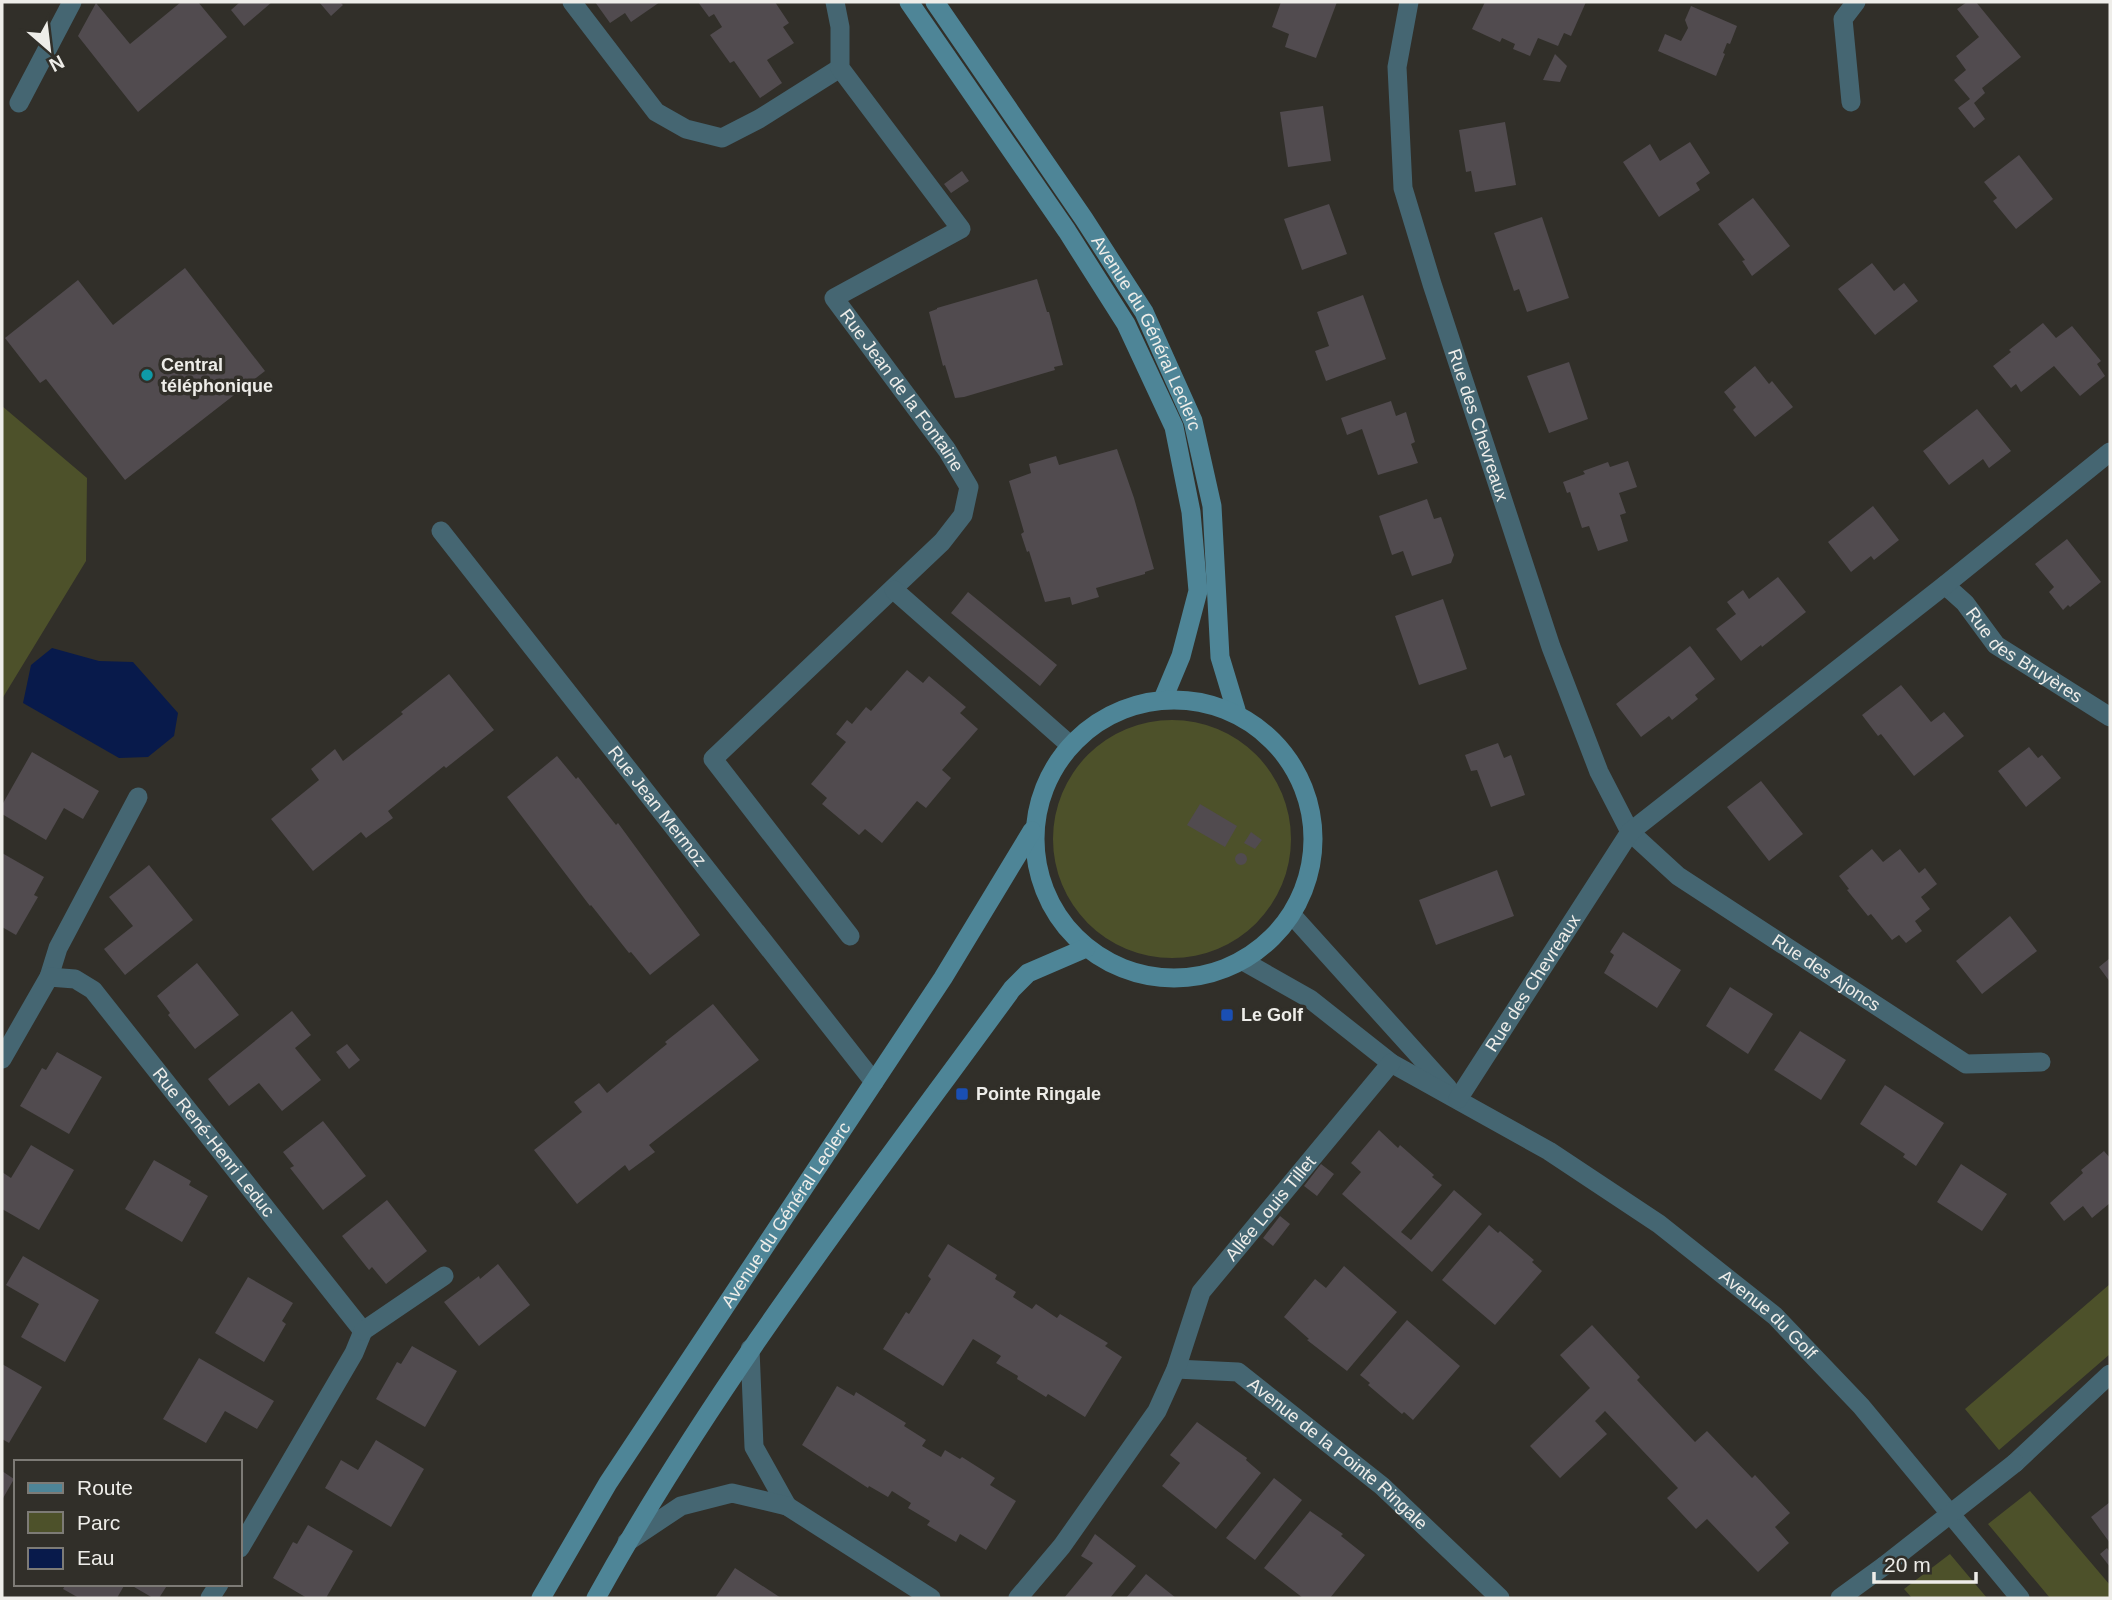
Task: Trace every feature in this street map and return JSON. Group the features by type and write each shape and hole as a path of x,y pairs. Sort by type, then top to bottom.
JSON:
{"main road":[{"name":"Avenue du Général Leclerc","path":"909,2 1067,231 1126,324 1174,427 1191,512 1198,591 1181,656 1163,699"},
{"name":"Avenue du Général Leclerc","path":"935,2 1084,219 1144,312 1193,421 1212,506 1220,657 1236,710"},
{"path":"1163,699 1197,700 1236,710 1280,746 1304,783 1314,827 1311,873 1292,915 1270,941 1243,961 1189,978 1133,973 1086,948 1057,916 1040,881 1035,862 1032,831 1041,793 1070,745 1101,719 1163,699"},
{"name":"Avenue du Général Leclerc","path":"541,1598 608,1483 943,978 1032,831"},
{"path":"596,1598 628,1542 750,1349 1012,989 1028,973 1086,948"}],"street":[{"path":"19,103 72,2"},
{"path":"572,2 656,112 686,129 722,138 759,119 840,68 840,27 835,2"},
{"name":"Rue des Chevreaux","path":"1409,2 1397,67 1403,188 1432,285 1551,647 1599,772 1630,832"},
{"path":"1852,102 1843,19 1856,2"},
{"name":"Rue Jean de la Fontaine","path":"840,68 961,229 834,298 947,450 969,487 962,515 942,542 713,759 850,936"},
{"name":"Rue des Chevreaux","path":"1458,1099 1630,832 2110,452"},
{"name":"Rue Jean Mermoz","path":"441,531 874,1082"},
{"name":"Rue des Bruyères","path":"1945,585 1965,603 1996,645 2110,717"},
{"path":"894,590 1070,745"},
{"path":"2,1059 49,977 58,948 138,797"},
{"name":"Rue des Ajoncs","path":"1630,832 1678,876 1966,1064 2041,1062"},
{"path":"1292,915 1458,1099"},
{"name":"Avenue du Golf","path":"1243,961 1310,999 1391,1063 1549,1152 1659,1223 1775,1316 1861,1406 2020,1598"},
{"name":"Rue René-Henri Leduc","path":"49,977 75,979 93,990 363,1332"},
{"name":"Allée Louis Tillet","path":"1176,1369 1201,1292 1391,1063"},
{"path":"242,1545 354,1353 363,1332 444,1276"},
{"path":"750,1349 754,1447 787,1506"},
{"path":"1018,1598 1062,1546 1157,1411 1176,1369"},
{"name":"Avenue de la Pointe Ringale","path":"1176,1369 1238,1372 1382,1486 1500,1598"},
{"path":"1840,1598 2015,1463 2110,1374"},
{"path":"628,1542 681,1506 732,1493 787,1506 931,1598"}],"green space":[{"path":"2,406 87,478 86,561 2,699"},
{"path":"1172,720 1217,729 1238,740 1256,755 1271,773 1282,794 1291,839 1282,884 1271,905 1256,923 1238,938 1217,949 1172,958 1127,949 1106,938 1088,923 1073,905 1062,884 1053,839 1062,794 1073,773 1088,755 1106,740 1127,729"},
{"path":"2110,1284 2110,1354 1999,1450 1965,1409"},
{"path":"2030,1491 2110,1585 2110,1598 2050,1598 1988,1524"},
{"path":"1950,1554 1987,1598 1912,1598 1904,1589"}],"water":[{"path":"52,648 99,661 133,662 178,713 174,736 148,757 119,758 23,703 31,665"}],"building":[{"path":"181,2 198,2 227,37 138,112 78,36 96,3 130,44"},
{"path":"240,2 272,2 244,26 231,10"},
{"path":"319,2 340,2 343,5 331,16"},
{"path":"595,2 660,2 631,22 625,13 610,23"},
{"path":"698,2 775,2 789,23 783,27 794,43 767,60 782,83 760,98 734,61 730,63 710,35 722,27 714,14 709,17"},
{"path":"1281,2 1337,2 1316,58 1285,47 1289,34 1272,27"},
{"path":"1485,2 1586,2 1571,36 1564,33 1558,46 1538,38 1530,56 1513,49 1515,44 1502,38 1500,42 1472,29"},
{"path":"1967,2 1976,2 2021,57 1982,88 1985,93 1974,103 1985,119 1974,128 1958,108 1970,99 1954,80 1966,70 1956,56 1979,37 1957,9"},
{"path":"1691,6 1737,26 1730,44 1727,43 1716,76 1658,51 1665,34 1681,41 1688,28 1685,20"},
{"path":"1555,54 1567,66 1560,82 1543,80"},
{"path":"1323,106 1331,161 1288,167 1280,112"},
{"path":"1505,122 1516,185 1475,192 1471,171 1466,172 1459,130"},
{"path":"1690,142 1710,173 1696,183 1700,190 1659,217 1623,162 1650,144 1660,161"},
{"path":"2019,155 2053,199 2016,229 1993,201 1997,198 1984,182"},
{"path":"962,171 969,181 951,193 944,184"},
{"path":"1753,198 1790,246 1752,276 1742,261 1745,260 1718,224"},
{"path":"1329,204 1347,254 1302,270 1284,219"},
{"path":"1542,217 1569,298 1527,312 1519,289 1514,291 1494,233"},
{"path":"1872,263 1894,291 1904,283 1918,301 1875,335 1838,289"},
{"name":"Central téléphonique","path":"185,268 265,371 125,480 46,379 40,383 5,338 78,280 113,325"},
{"path":"1037,279 1063,365 1054,367 1055,370 955,398 945,365 943,366 929,312"},
{"path":"1363,295 1386,359 1326,381 1315,351 1329,346 1317,312"},
{"path":"2043,323 2056,338 2072,326 2101,361 2097,364 2105,376 2080,396 2054,366 2021,392 2016,384 2011,388 1993,366"},
{"path":"1569,362 1588,419 1549,433 1527,376"},
{"path":"1755,366 1769,384 1772,381 1793,407 1755,437 1733,410 1736,407 1724,392"},
{"path":"1391,401 1396,416 1406,412 1415,442 1411,444 1418,463 1378,475 1362,429 1347,435 1341,418"},
{"path":"1977,409 2011,451 1989,468 1983,459 1949,485 1923,451"},
{"path":"1117,449 1154,569 1096,588 1099,597 1072,605 1070,597 1045,602 1021,534 1024,532 1009,481 1031,473 1029,464 1056,456 1059,465"},
{"path":"1628,461 1637,487 1619,493 1626,513 1620,515 1628,541 1598,551 1589,526 1582,528 1570,492 1567,493 1563,482 1608,462 1610,467"},
{"path":"1427,499 1434,519 1441,517 1454,555 1451,563 1412,576 1403,551 1392,555 1379,516"},
{"path":"1873,506 1899,540 1874,560 1871,556 1851,572 1828,542"},
{"path":"2067,539 2101,582 2063,610 2049,592 2054,587 2035,564"},
{"path":"1778,577 1806,612 1741,661 1716,629 1736,614 1727,602 1743,590 1749,599"},
{"path":"968,592 1057,665 1040,686 951,613"},
{"path":"1443,599 1467,669 1419,685 1395,616"},
{"path":"1690,646 1715,679 1695,695 1698,699 1672,720 1669,716 1641,737 1616,704"},
{"path":"907,670 923,683 929,676 966,707 960,713 978,729 942,770 951,778 926,808 917,801 882,843 865,829 859,835 822,804 827,798 811,784 846,742 836,734 847,720 852,724 866,707 871,711"},
{"path":"449,674 494,730 388,811 393,818 366,838 361,832 313,871 271,819 319,780 311,769 335,749 343,761"},
{"path":"1901,685 1931,722 1944,712 1964,736 1914,776 1881,734 1878,736 1862,715"},
{"path":"1498,743 1504,758 1511,755 1525,795 1491,807 1477,770 1471,771 1465,755"},
{"path":"2029,747 2038,758 2042,755 2061,778 2026,807 1998,771"},
{"path":"32,752 99,791 83,819 64,808 46,840 2,814 2,805"},
{"path":"557,756 576,779 578,777 616,825 618,823 700,935 650,975 590,906 507,797"},
{"path":"1761,781 1803,834 1769,861 1727,807"},
{"path":"1200,804 1237,826 1225,847 1187,825"},
{"path":"1251,832 1262,840 1255,849 1244,843"},
{"path":"1872,849 1883,862 1900,849 1919,873 1925,868 1937,884 1921,897 1930,909 1915,921 1922,931 1906,943 1899,935 1892,940 1871,914 1868,916 1839,876"},
{"path":"2,853 44,877 34,895 38,897 16,935 2,927"},
{"path":"1241,853 1247,859 1241,865 1235,859"},
{"path":"149,865 193,920 125,975 104,949 133,926 109,897"},
{"path":"1497,870 1514,916 1436,945 1419,900"},
{"path":"2010,916 2037,951 1982,994 1956,961"},
{"path":"1623,932 1681,970 1657,1008 1604,973 1614,955 1610,952"},
{"path":"2110,958 2110,982 2099,967"},
{"path":"197,963 239,1015 195,1049 168,1015 170,1013 157,996"},
{"path":"1730,987 1773,1014 1748,1054 1706,1026"},
{"path":"713,1004 759,1060 649,1145 655,1152 629,1171 625,1165 577,1204 534,1150 582,1112 574,1102 599,1083 607,1093"},
{"path":"292,1011 311,1035 295,1048 321,1080 282,1111 259,1083 229,1106 208,1079"},
{"path":"1800,1031 1846,1060 1821,1100 1774,1070"},
{"path":"347,1044 360,1060 349,1069 336,1052"},
{"path":"57,1052 102,1077 69,1134 20,1106 42,1068 46,1070"},
{"path":"1885,1085 1944,1123 1916,1166 1903,1157 1905,1154 1860,1124"},
{"path":"323,1121 366,1176 323,1210 290,1168 294,1166 283,1152"},
{"path":"1379,1130 1398,1148 1400,1145 1442,1185 1401,1232 1411,1240 1454,1190 1482,1214 1432,1272 1342,1194 1361,1172 1351,1163"},
{"path":"31,1145 74,1170 39,1230 2,1209 2,1172 11,1178"},
{"path":"2104,1151 2110,1158 2110,1203 2092,1218 2083,1206 2064,1221 2050,1203 2083,1173 2081,1170"},
{"path":"154,1160 191,1181 189,1185 208,1196 182,1242 125,1209"},
{"path":"1321,1164 1334,1174 1317,1196 1304,1186"},
{"path":"1961,1164 2007,1194 1982,1231 1937,1202"},
{"path":"387,1200 427,1251 386,1284 372,1267 369,1270 342,1236"},
{"path":"1280,1216 1290,1224 1273,1246 1263,1238"},
{"path":"1489,1225 1534,1260 1532,1262 1542,1271 1495,1325 1442,1280"},
{"path":"948,1244 997,1275 995,1279 1016,1292 1013,1297 1032,1309 1036,1304 1057,1318 1060,1314 1108,1343 1105,1346 1122,1357 1085,1417 1017,1379 1018,1376 996,1363 1001,1356 973,1339 943,1386 883,1349 931,1279 928,1276"},
{"path":"23,1256 99,1300 65,1362 21,1337 39,1304 6,1285"},
{"path":"498,1264 530,1305 479,1346 444,1302"},
{"path":"1344,1266 1397,1312 1347,1371 1307,1340 1309,1339 1284,1317 1315,1279 1326,1288"},
{"path":"248,1277 293,1303 282,1321 286,1324 264,1362 215,1333"},
{"path":"1407,1320 1460,1366 1413,1420 1404,1412 1402,1414 1360,1375"},
{"path":"1592,1325 1640,1377 1637,1380 1695,1442 1707,1431 1752,1478 1755,1475 1790,1513 1775,1527 1789,1543 1758,1572 1707,1519 1696,1529 1667,1498 1678,1488 1605,1411 1595,1421 1607,1434 1560,1478 1530,1446 1590,1388 1560,1355"},
{"path":"412,1346 457,1371 425,1427 376,1399 397,1362 401,1364"},
{"path":"199,1358 274,1401 257,1429 225,1411 206,1443 163,1419"},
{"path":"2,1364 42,1387 9,1443 2,1439"},
{"path":"837,1386 854,1396 856,1392 906,1423 904,1426 926,1440 922,1446 941,1457 945,1450 960,1459 962,1457 995,1478 990,1485 1016,1501 986,1550 960,1534 956,1542 927,1525 930,1521 908,1508 911,1503 892,1491 888,1497 869,1486 868,1488 802,1445"},
{"path":"1197,1422 1247,1458 1261,1473 1216,1529 1162,1486 1180,1463 1170,1455"},
{"path":"376,1440 424,1469 391,1527 325,1488 341,1460 358,1470"},
{"path":"2,1471 14,1479 2,1500"},
{"path":"1274,1478 1302,1500 1255,1560 1226,1538"},
{"path":"2110,1502 2110,1543 2091,1517"},
{"path":"1310,1511 1343,1534 1341,1536 1365,1555 1330,1598 1303,1598 1264,1568"},
{"path":"308,1525 353,1551 326,1598 307,1598 273,1578 293,1542 297,1544"},
{"path":"1095,1534 1136,1566 1110,1598 1064,1598 1093,1563 1081,1556"},
{"path":"2107,1548 2110,1552 2110,1567 2100,1554"},
{"path":"735,1568 781,1598 715,1598"},
{"path":"1146,1574 1176,1598 1126,1598"},
{"path":"65,1586 124,1586 117,1598 79,1598 63,1589"},
{"path":"132,1586 167,1586 159,1598 153,1598"}],"place":[{"name":"Central téléphonique","path":"147,375"},
{"name":"Le Golf","path":"1227,1015"},
{"name":"Pointe Ringale","path":"962,1094"}]}
